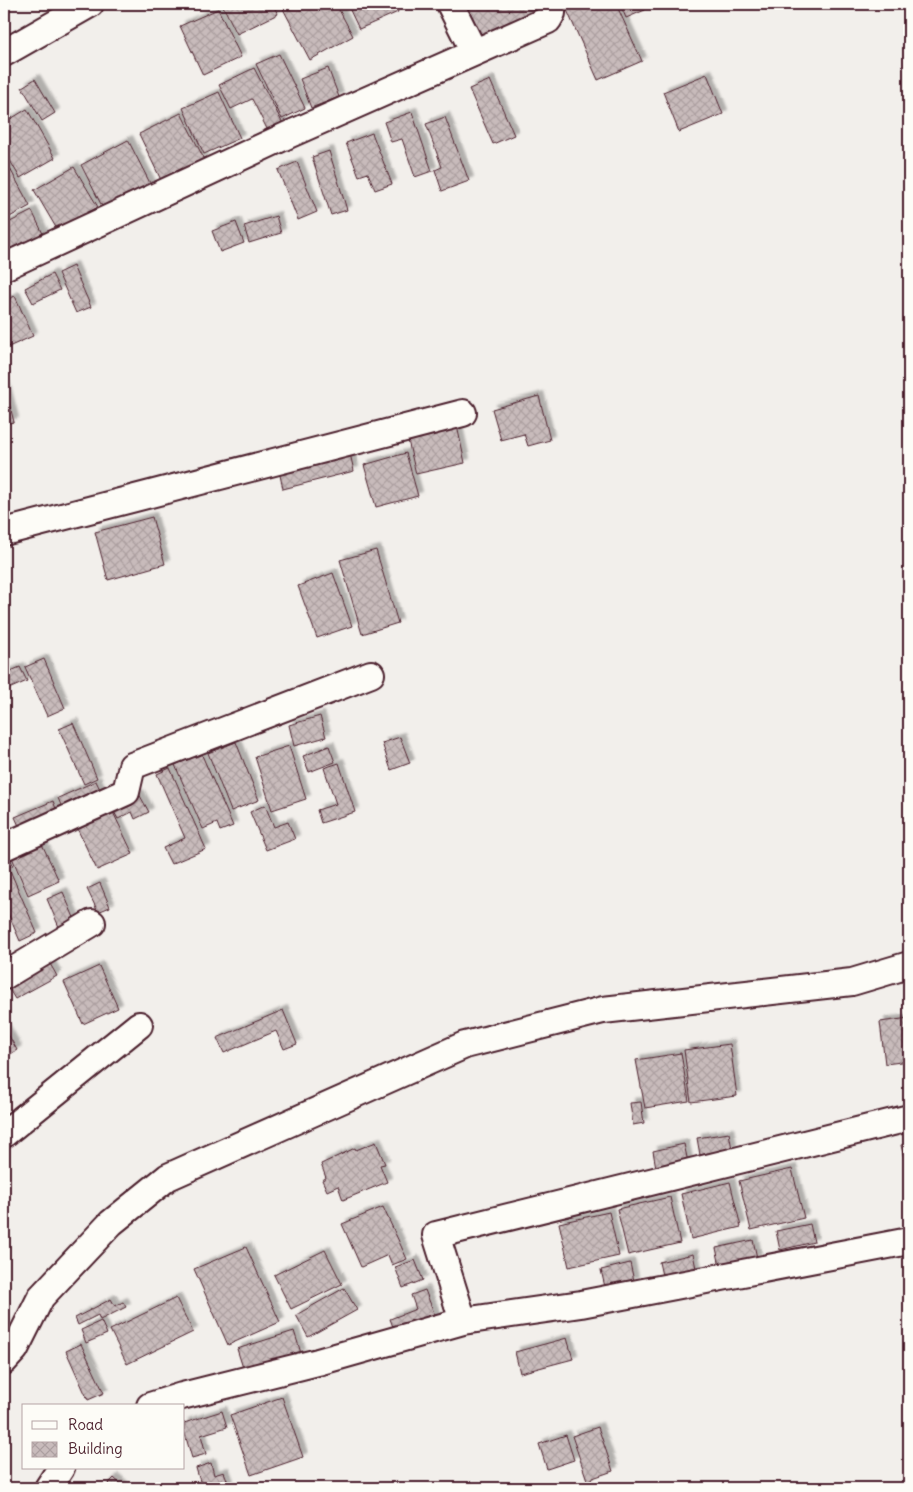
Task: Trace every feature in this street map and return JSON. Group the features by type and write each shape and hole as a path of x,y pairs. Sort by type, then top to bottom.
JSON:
{"street":[{"path":"4,53 90,4"},
{"path":"450,4 474,52"},
{"path":"4,267 288,135 548,20 552,13 549,4"},
{"path":"4,532 463,413"},
{"path":"4,847 126,792 132,766 371,674"},
{"path":"4,976 92,923"},
{"path":"4,1362 15,1349 41,1297 112,1223 168,1177 465,1045 603,1010 852,982 909,965"},
{"path":"4,1134 139,1025"},
{"path":"464,1321 436,1235 909,1118"},
{"path":"156,1404 318,1362 464,1321 581,1304 909,1241"},
{"path":"48,1488 60,1470"}],"building":[{"path":"222,4 272,4 278,14 237,34"},
{"path":"307,4 309,7 316,4 336,4 353,36 310,60 281,5"},
{"path":"347,4 395,4 398,12 359,29"},
{"path":"463,4 531,4 535,15 477,38"},
{"path":"575,4 616,4 642,61 598,80 566,8"},
{"path":"620,4 642,4 645,10 626,18"},
{"path":"218,9 241,57 203,75 180,26"},
{"path":"279,54 305,108 282,119 256,64"},
{"path":"254,68 283,124 268,131 252,99 231,109 219,85"},
{"path":"328,68 339,97 311,108 300,79"},
{"path":"707,74 723,114 679,132 663,92"},
{"path":"35,79 55,113 42,121 22,87"},
{"path":"490,80 514,135 493,144 469,89"},
{"path":"219,92 240,138 204,154 183,108"},
{"path":"27,109 55,158 20,178 4,150 4,123"},
{"path":"412,112 432,171 415,177 402,139 391,142 384,122"},
{"path":"181,113 204,159 161,180 139,134"},
{"path":"445,117 469,181 442,191 435,170 442,167 426,124"},
{"path":"372,133 392,184 375,190 368,173 359,176 346,143"},
{"path":"128,140 151,185 104,210 81,165"},
{"path":"329,151 347,210 331,215 312,157"},
{"path":"297,162 317,212 298,220 278,170"},
{"path":"8,165 30,206 4,220 4,167"},
{"path":"74,167 98,207 58,231 34,190"},
{"path":"32,211 48,244 31,253 25,241 4,252 4,225"},
{"path":"276,216 281,233 249,243 244,226"},
{"path":"236,222 244,243 220,252 212,231"},
{"path":"73,266 91,307 76,313 58,273"},
{"path":"52,274 60,290 33,303 25,288"},
{"path":"15,296 33,336 4,349 4,301"},
{"path":"4,383 14,422 4,424"},
{"path":"539,396 550,440 528,446 524,434 501,440 492,409"},
{"path":"456,421 465,463 416,474 406,432"},
{"path":"349,449 354,471 283,489 278,466"},
{"path":"406,453 418,496 376,507 364,465"},
{"path":"152,517 165,564 108,580 95,532"},
{"path":"376,550 398,623 362,634 340,560"},
{"path":"333,573 352,626 317,638 298,586"},
{"path":"44,659 65,708 47,716 25,667"},
{"path":"20,667 27,681 4,691 4,674"},
{"path":"320,716 326,737 294,746 289,725"},
{"path":"73,723 97,778 84,784 59,729"},
{"path":"400,737 410,763 391,770 382,743"},
{"path":"236,742 259,800 231,811 208,753"},
{"path":"289,746 306,799 272,810 255,757"},
{"path":"329,746 335,762 309,772 303,756"},
{"path":"201,753 233,826 220,831 217,823 203,829 175,765"},
{"path":"339,763 355,812 321,823 317,810 336,804 324,768"},
{"path":"170,768 206,849 171,864 163,848 185,838 157,774"},
{"path":"96,781 104,798 65,815 58,798"},
{"path":"139,794 149,812 135,819 132,812 118,819 112,808"},
{"path":"53,801 60,819 23,835 15,817"},
{"path":"265,805 274,827 288,822 295,839 266,850 250,812"},
{"path":"112,810 133,854 97,870 76,826"},
{"path":"41,842 59,881 28,895 11,855"},
{"path":"8,853 13,865 4,869 4,855"},
{"path":"9,868 37,933 20,941 4,904 4,870"},
{"path":"100,883 110,907 98,912 87,889"},
{"path":"63,892 75,920 59,927 47,899"},
{"path":"49,962 57,976 15,999 7,986"},
{"path":"99,966 118,1008 83,1024 64,982"},
{"path":"283,1010 297,1044 284,1049 276,1031 224,1053 217,1038"},
{"path":"909,1018 909,1061 885,1064 880,1022"},
{"path":"4,1027 17,1050 4,1058"},
{"path":"730,1044 737,1096 691,1102 684,1050"},
{"path":"681,1053 689,1101 645,1108 636,1060"},
{"path":"641,1102 644,1123 633,1125 630,1103"},
{"path":"729,1133 732,1149 700,1155 697,1138"},
{"path":"376,1142 385,1164 380,1165 387,1182 343,1200 338,1186 327,1191 322,1180 326,1178 321,1164 355,1148 356,1150"},
{"path":"909,1143 909,1180 901,1145"},
{"path":"684,1144 688,1162 656,1168 653,1151"},
{"path":"792,1169 804,1218 751,1230 739,1181"},
{"path":"730,1182 741,1227 691,1239 681,1194"},
{"path":"670,1197 680,1243 628,1255 617,1209"},
{"path":"383,1207 407,1259 392,1265 388,1255 361,1267 342,1224"},
{"path":"609,1212 619,1256 569,1267 559,1223"},
{"path":"810,1224 814,1242 780,1250 776,1231"},
{"path":"753,1240 757,1258 720,1266 716,1248"},
{"path":"246,1247 280,1322 228,1345 194,1269"},
{"path":"325,1250 342,1284 291,1309 274,1275"},
{"path":"693,1254 697,1273 663,1280 659,1262"},
{"path":"415,1260 423,1280 403,1288 395,1267"},
{"path":"630,1263 634,1281 605,1287 601,1270"},
{"path":"344,1288 357,1310 308,1337 296,1315"},
{"path":"425,1290 436,1318 395,1332 390,1319 416,1309 411,1295"},
{"path":"176,1298 193,1332 127,1364 110,1330"},
{"path":"111,1299 115,1306 123,1302 126,1307 100,1320 98,1315 78,1325 75,1318"},
{"path":"101,1321 107,1334 86,1343 81,1330"},
{"path":"294,1331 301,1353 244,1371 237,1349"},
{"path":"567,1338 573,1359 520,1373 515,1352"},
{"path":"81,1344 104,1393 88,1400 66,1351"},
{"path":"282,1397 303,1457 251,1475 230,1415"},
{"path":"222,1411 227,1427 201,1435 206,1454 192,1458 185,1434 185,1423"},
{"path":"598,1427 613,1471 587,1480 572,1436"},
{"path":"566,1435 574,1460 547,1469 539,1444"},
{"path":"211,1463 214,1475 224,1472 229,1485 219,1488 202,1488 196,1468"},
{"path":"114,1478 125,1488 104,1488"}]}
